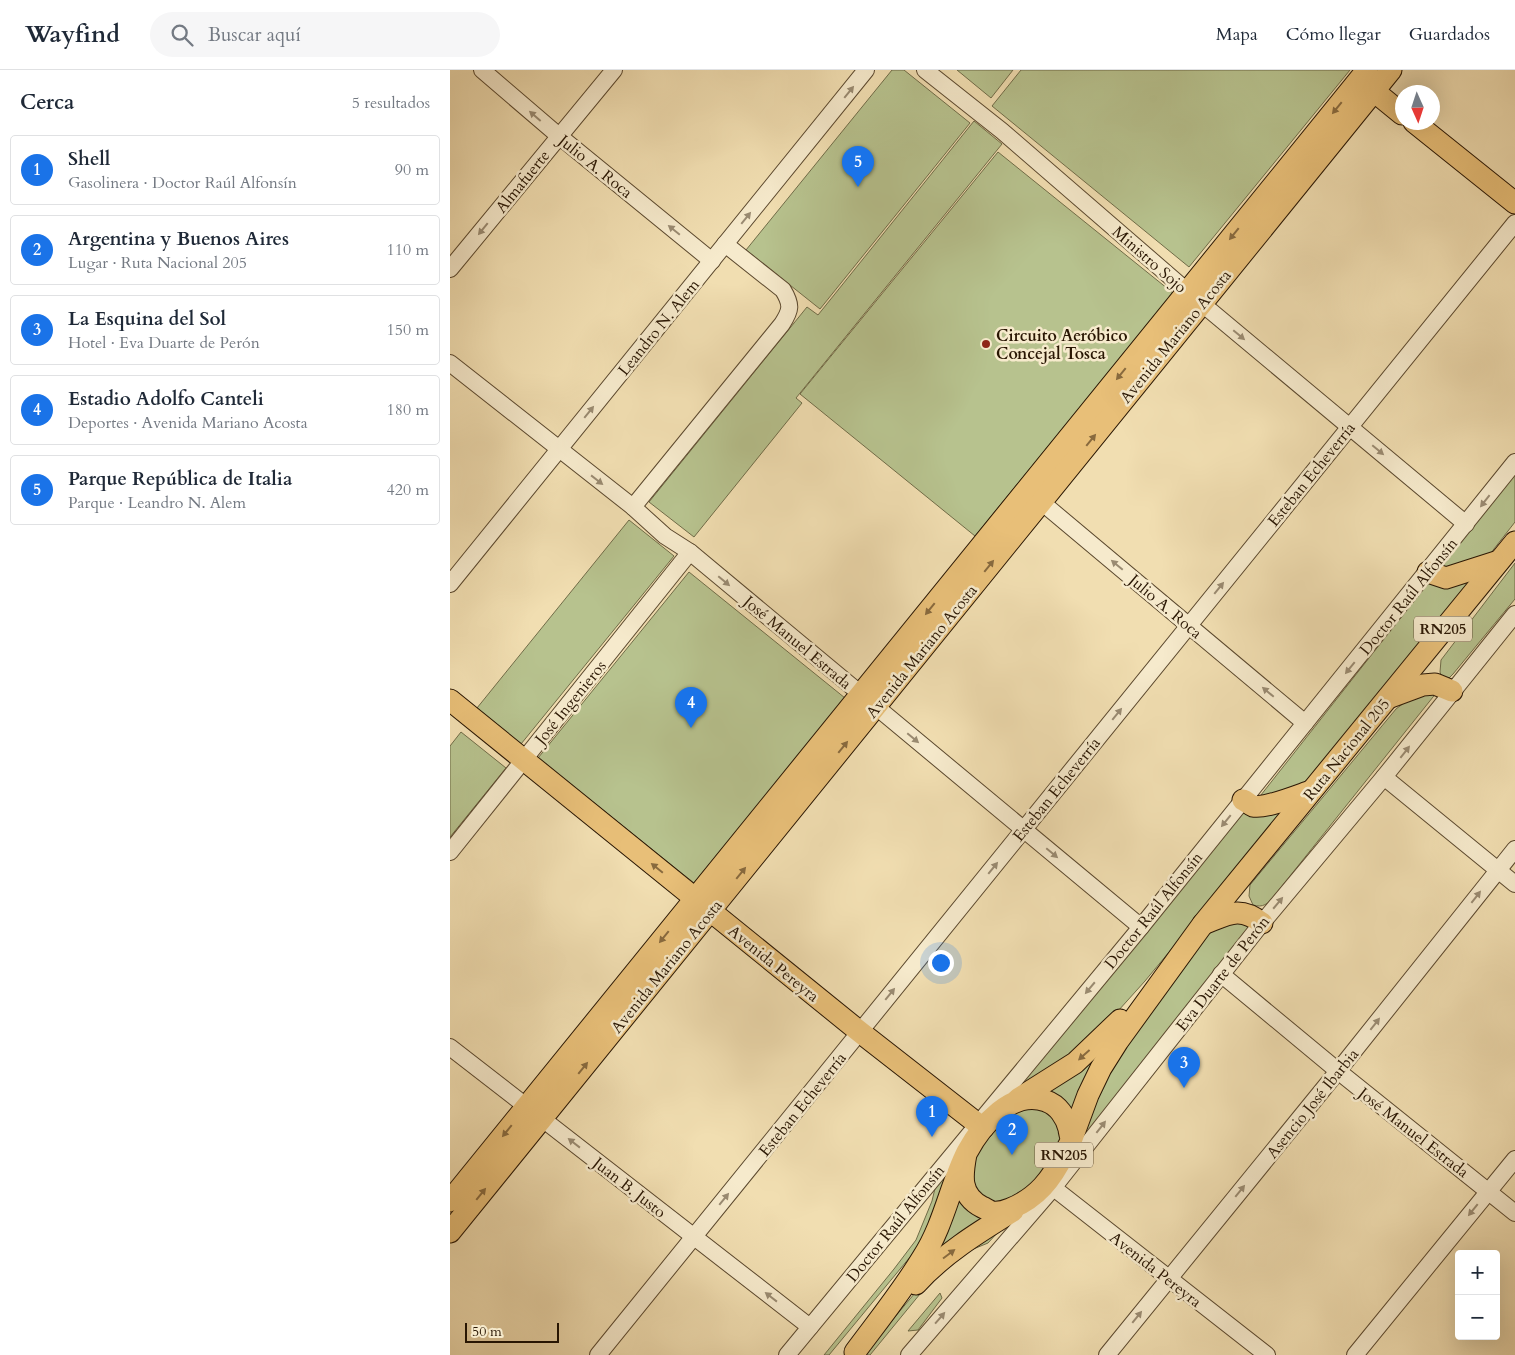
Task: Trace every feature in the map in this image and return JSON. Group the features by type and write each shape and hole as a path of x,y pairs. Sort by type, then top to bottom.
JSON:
{"main road":[{"name":"Avenida Mariano Acosta","path":"450,1232 534,1113 1195,298 1367,80 1391,70"},
{"path":"1367,80 1395,107"},
{"path":"1424,130 1515,203"},
{"name":"Ruta Nacional 205","path":"854,1354 925,1274 974,1236 1026,1203 1050,1185 1071,1141 1088,1095 1101,1068 1178,957 1515,542"},
{"path":"1428,572 1446,578 1499,561"},
{"path":"1388,698 1429,684 1435,684 1452,691"},
{"name":"Avenida Pereyra","path":"450,700 860,1032 980,1126"},
{"path":"1244,800 1253,806 1262,806 1311,791"},
{"path":"1203,924 1234,912 1251,914 1262,923"},
{"name":"Ruta Nacional 205","path":"854,1354 924,1256 938,1231 966,1154 980,1126 1014,1101 1075,1063 1106,1036 1178,957"},
{"name":"RN205","path":"1014,1101 1036,1098 1047,1101 1056,1107 1062,1114 1068,1127 1071,1141"},
{"name":"Avenida Mariano Acosta","path":"450,1201 534,1113"},
{"name":"Ruta Nacional 205","path":"966,1154 962,1176 964,1188 975,1203 992,1212 1004,1211 1026,1203"}],"street":[{"name":"Julio A. Roca","path":"482,70 559,136 712,261"},
{"name":"Almafuerte","path":"450,269 614,70"},
{"name":"Leandro N. Alem","path":"450,584 866,70"},
{"name":"Ministro Sojo","path":"925,70 1002,131 1195,298 1466,524"},
{"name":"Esteban Echeverría","path":"598,1355 1515,223"},
{"path":"633,507 790,312 790,301 784,290 725,244"},
{"name":"José Manuel Estrada","path":"450,363 558,450 633,507 665,536 690,552 1141,926"},
{"name":"Doctor Raúl Alfonsín","path":"787,1355 980,1126 1515,462"},
{"name":"Julio A. Roca","path":"1034,496 1305,723"},
{"name":"José Ingenieros","path":"450,852 690,552"},
{"name":"Eva Duarte de Perón","path":"909,1355 1050,1185 1262,923 1384,777 1515,614"},
{"path":"1384,777 1515,884"},
{"name":"Asencio José Ibarbia","path":"1107,1355 1338,1071 1515,849"},
{"name":"José Manuel Estrada","path":"1221,974 1515,1213"},
{"name":"Juan B. Justo","path":"450,1047 810,1327"},
{"path":"1355,1355 1515,1159"},
{"name":"Avenida Pereyra","path":"1050,1185 1267,1355"}],"green space":[{"path":"892,70 904,70 970,123 820,309 746,250"},
{"path":"957,70 1013,70 991,98"},
{"path":"1021,70 1350,70 1189,267 992,106"},
{"path":"974,121 1002,144 796,398 802,403 694,537 649,502 807,307 818,315"},
{"name":"Circuito Aeróbico Concejal Tosca","path":"998,152 1173,293 975,536 800,394"},
{"path":"1515,470 1515,522 1483,563 1436,569"},
{"path":"629,520 674,556 521,744 477,708"},
{"path":"1515,563 1515,599 1453,674 1449,678 1442,678 1440,672 1441,660"},
{"path":"689,572 845,698 694,883 538,758"},
{"path":"1480,574 1311,783 1257,800 1429,582"},
{"path":"1437,692 1272,899 1262,906 1253,905 1249,896 1250,885 1396,709 1413,696"},
{"path":"461,732 506,768 450,837 450,746"},
{"path":"1291,805 1145,981 1109,1021 1078,1050 1002,1101 1244,807"},
{"path":"1254,921 1067,1162 1094,1093 1206,935 1230,922"},
{"path":"1115,1031 1072,1127 1039,1094"},
{"path":"1022,1105 1049,1109 1064,1137 1037,1185 1002,1206 979,1199 968,1170 982,1140"},
{"path":"955,1159 926,1232 915,1251 829,1355 824,1355 916,1240 932,1201 937,1180"},
{"path":"959,1187 990,1216 919,1270"},
{"path":"1010,1219 988,1243 971,1250 947,1268 920,1294 870,1355 863,1355 920,1287"},
{"path":"940,1293 942,1298 918,1330 908,1331"}],"place":[{"name":"Parque República de Italia","path":"858,187"},
{"name":"Circuito Aeróbico Concejal Tosca","path":"986,344"},
{"name":"Estadio Adolfo Canteli","path":"691,728"},
{"name":"La Esquina del Sol","path":"1184,1088"},
{"name":"Shell","path":"932,1137"},
{"name":"Argentina y Buenos Aires","path":"1012,1155"}]}
